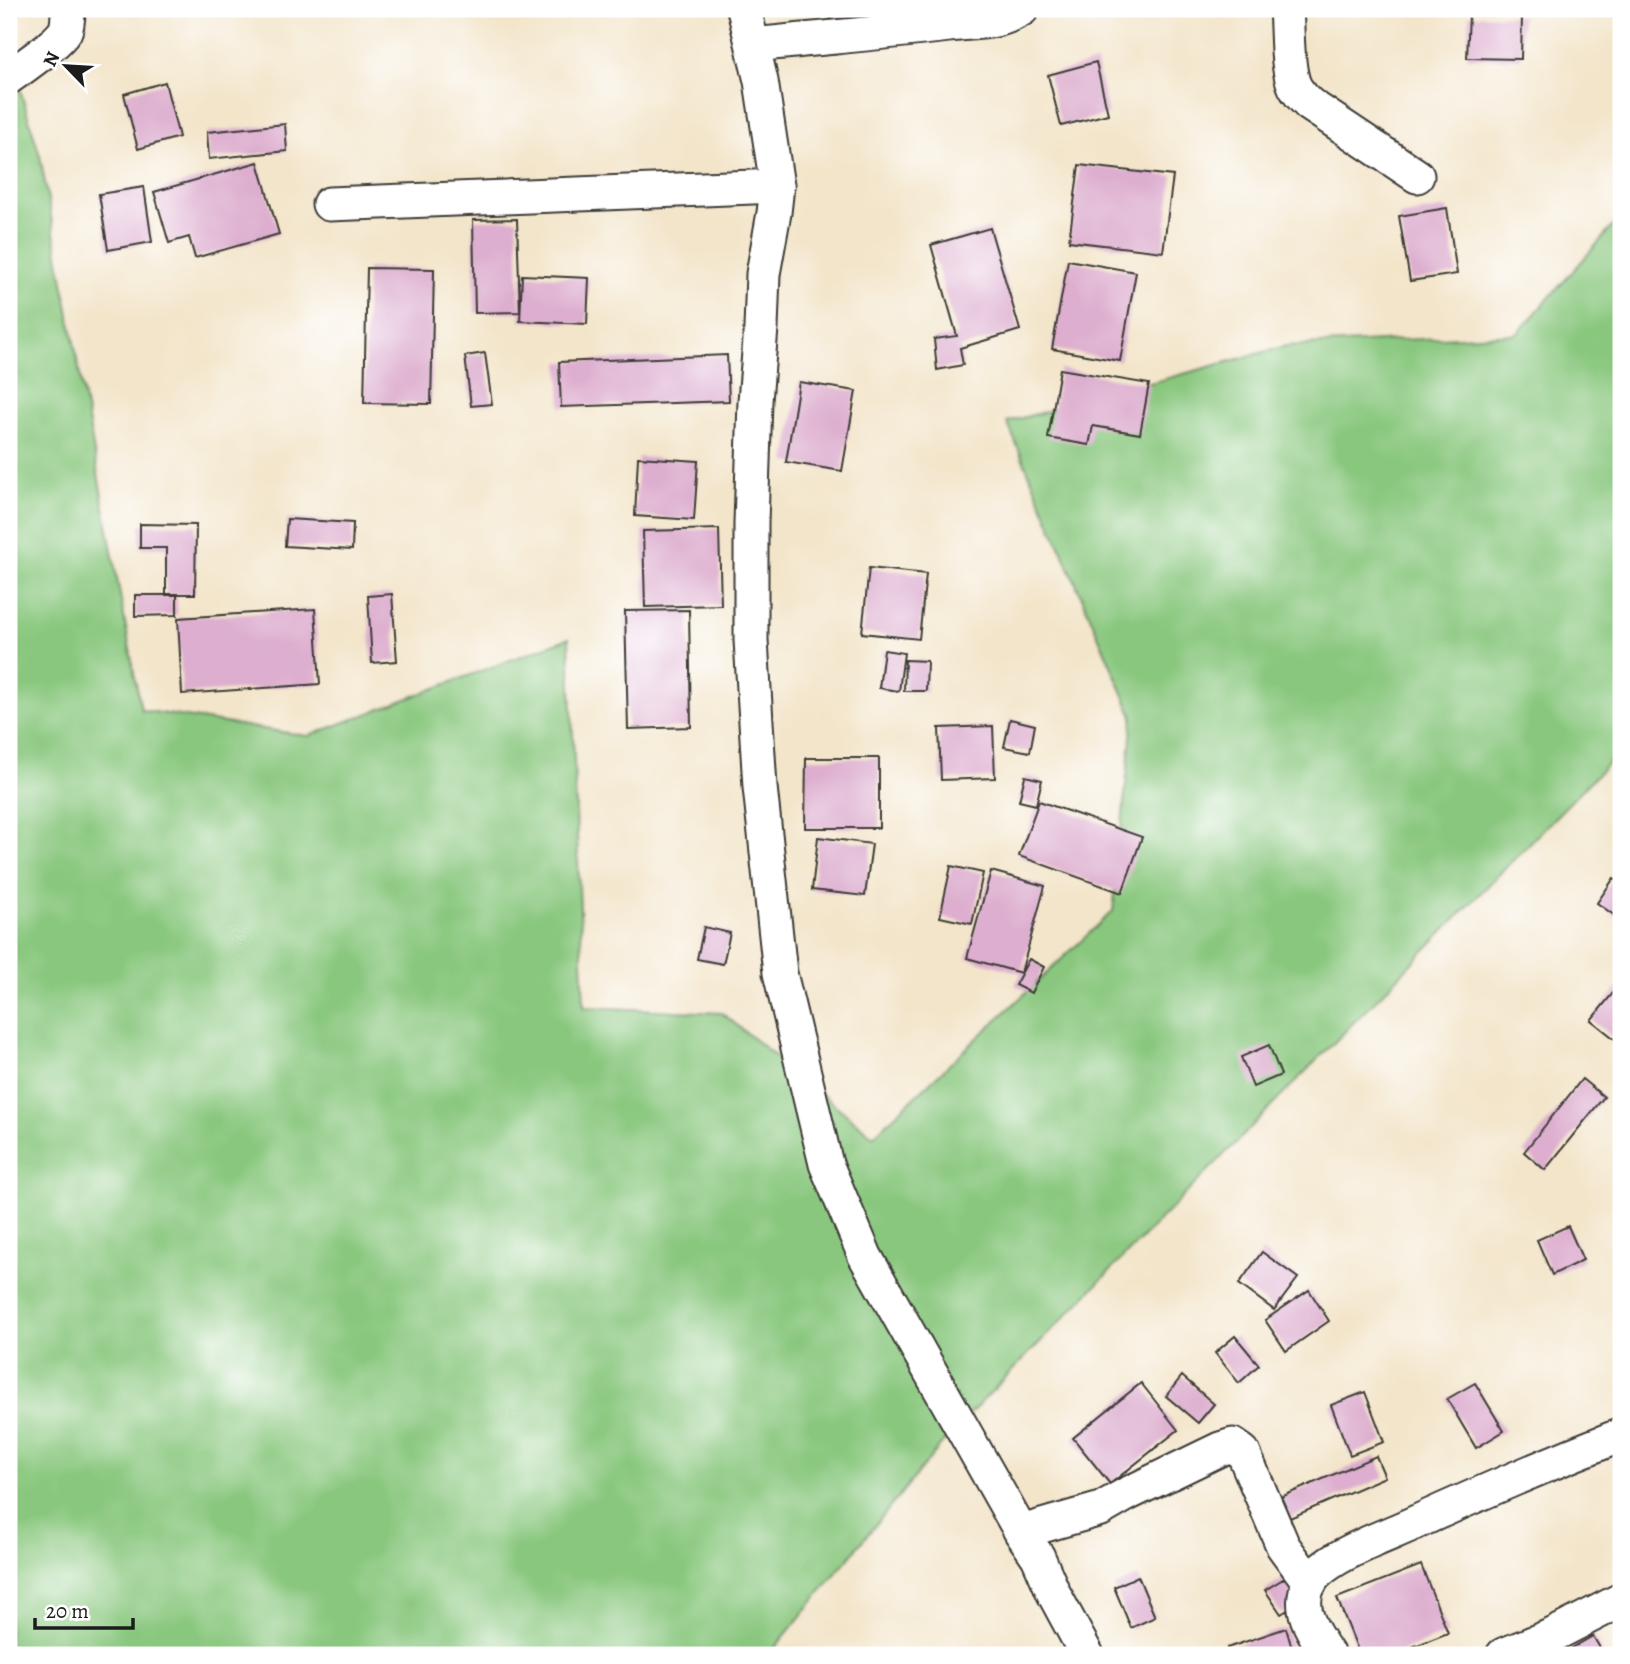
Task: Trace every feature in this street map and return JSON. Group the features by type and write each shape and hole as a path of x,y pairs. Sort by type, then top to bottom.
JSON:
{"street":[{"path":"9,77 51,45 65,30 68,9"},
{"path":"744,9 754,45 777,186 763,274 755,401 751,640 760,787 780,973 826,1164 865,1256 1021,1532 1038,1557 1087,1655"},
{"path":"754,45 996,21 1022,9"},
{"path":"1286,9 1291,70 1294,85 1301,96 1417,176"},
{"path":"329,204 777,186"},
{"path":"1328,1655 1305,1616 1305,1596 1319,1571 1352,1551 1539,1467 1621,1435"},
{"path":"1021,1532 1101,1508 1233,1445 1243,1452 1283,1546 1310,1583"},
{"path":"1503,1655 1553,1635 1621,1600"}],"green space":[{"path":"9,52 40,156 141,710 308,736 569,638 584,1007 722,1013 873,1136 1113,911 1133,717 1007,422 1286,346 1517,334 1621,217 1621,750 949,1435 769,1655 9,1655"}],"building":[{"path":"829,9 898,9 899,13 832,25"},
{"path":"1469,15 1522,16 1521,59 1467,58"},
{"path":"1096,62 1108,114 1061,126 1048,75"},
{"path":"165,82 179,137 138,149 124,94"},
{"path":"285,124 287,151 209,159 207,132"},
{"path":"258,162 279,234 195,258 189,237 169,243 154,192"},
{"path":"1079,165 1173,176 1163,252 1069,241"},
{"path":"144,187 152,242 108,250 99,194"},
{"path":"1447,208 1457,274 1410,281 1399,216"},
{"path":"517,219 520,312 475,313 473,220"},
{"path":"990,228 1020,330 960,348 963,365 937,370 934,339 957,336 931,245"},
{"path":"1068,260 1136,272 1120,361 1052,349"},
{"path":"367,268 434,269 431,404 364,403"},
{"path":"522,275 589,278 587,324 520,321"},
{"path":"485,353 492,404 471,406 465,356"},
{"path":"727,355 729,401 561,407 559,362"},
{"path":"1060,369 1149,384 1140,434 1093,426 1089,445 1048,438"},
{"path":"799,382 856,391 842,471 786,462"},
{"path":"638,457 698,461 694,520 635,516"},
{"path":"287,519 353,523 352,550 285,546"},
{"path":"140,524 196,525 195,594 166,594 166,548 140,548"},
{"path":"719,529 721,605 645,607 643,531"},
{"path":"869,568 926,574 919,639 862,633"},
{"path":"392,594 397,661 372,663 368,596"},
{"path":"135,595 177,595 177,615 135,616"},
{"path":"315,609 320,684 182,694 178,618"},
{"path":"689,610 691,727 628,729 625,611"},
{"path":"884,650 904,653 899,691 879,688"},
{"path":"905,660 927,661 926,691 904,691"},
{"path":"1010,719 1035,725 1030,752 1004,747"},
{"path":"993,726 995,778 941,780 939,728"},
{"path":"806,758 879,758 879,828 805,828"},
{"path":"1025,776 1042,780 1036,805 1019,801"},
{"path":"1039,801 1142,837 1122,893 1019,856"},
{"path":"818,837 872,844 865,896 812,890"},
{"path":"951,866 983,873 972,924 940,917"},
{"path":"991,871 1045,886 1021,973 967,958"},
{"path":"1614,878 1621,883 1621,920 1597,903"},
{"path":"704,927 730,933 723,964 697,959"},
{"path":"1029,959 1044,967 1031,993 1015,985"},
{"path":"1621,983 1621,1033 1616,1040 1591,1020"},
{"path":"1269,1045 1281,1075 1253,1087 1241,1057"},
{"path":"1582,1079 1604,1097 1545,1170 1524,1152"},
{"path":"1568,1226 1583,1260 1552,1275 1537,1240"},
{"path":"1262,1252 1298,1278 1274,1310 1239,1284"},
{"path":"1309,1290 1329,1321 1286,1351 1265,1320"},
{"path":"1235,1336 1259,1365 1239,1383 1215,1353"},
{"path":"1182,1376 1214,1404 1198,1423 1166,1396"},
{"path":"1141,1383 1178,1430 1110,1484 1073,1438"},
{"path":"1475,1383 1504,1431 1476,1448 1447,1399"},
{"path":"1365,1392 1384,1442 1350,1455 1331,1405"},
{"path":"1376,1456 1385,1477 1290,1518 1281,1497"},
{"path":"1421,1565 1448,1633 1392,1655 1360,1655 1337,1598"},
{"path":"1138,1576 1155,1617 1131,1628 1114,1587"},
{"path":"1288,1576 1304,1600 1281,1614 1265,1590"},
{"path":"1286,1628 1294,1655 1229,1655 1227,1648"},
{"path":"1593,1636 1604,1655 1577,1655 1572,1648"}]}
